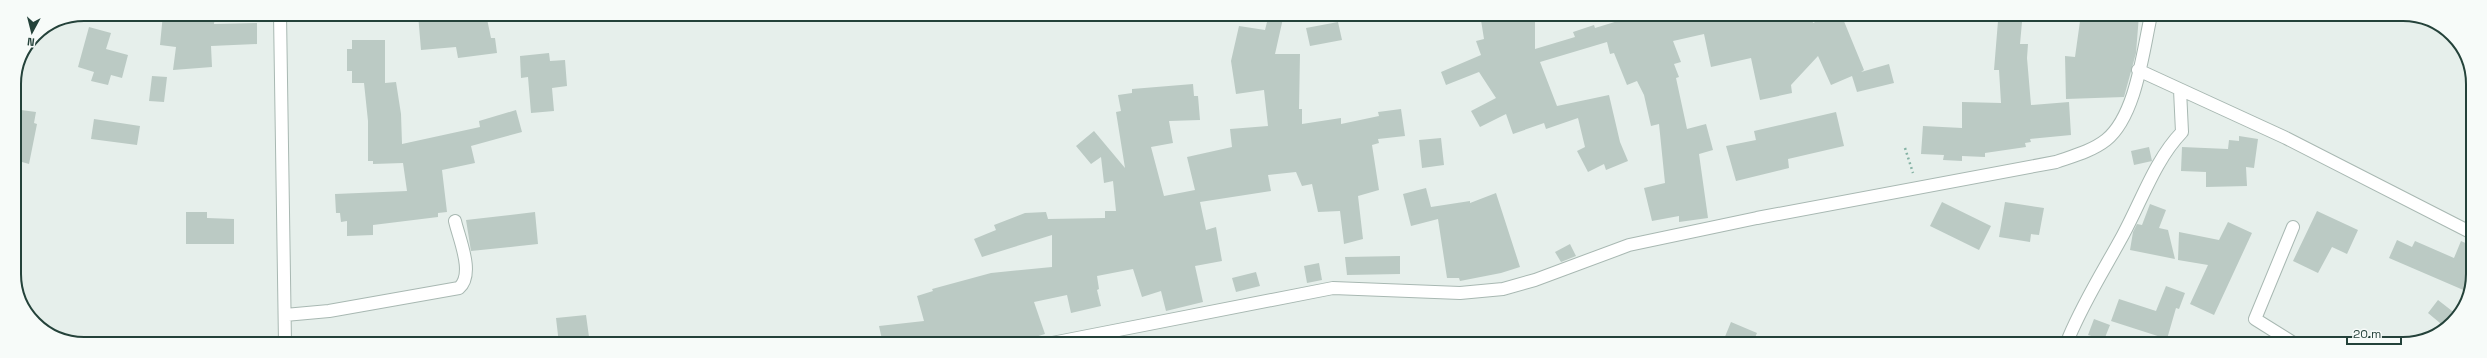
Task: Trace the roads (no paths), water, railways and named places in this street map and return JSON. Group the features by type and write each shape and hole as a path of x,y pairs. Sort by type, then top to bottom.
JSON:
{"street":[{"path":"280,21 285,337"},
{"path":"1083,337 1333,288 1460,293 1503,288 1535,280 1629,245 1757,218 2056,162 2085,152 2106,140 2118,128 2126,111 2138,70 2149,21"},
{"path":"2138,70 2286,138 2466,230"},
{"path":"2070,337 2083,303 2123,235 2169,146 2182,132 2180,90"},
{"path":"285,315 329,311 459,288 463,284 466,273 455,220"},
{"path":"2284,337 2255,319 2293,227"}]}
